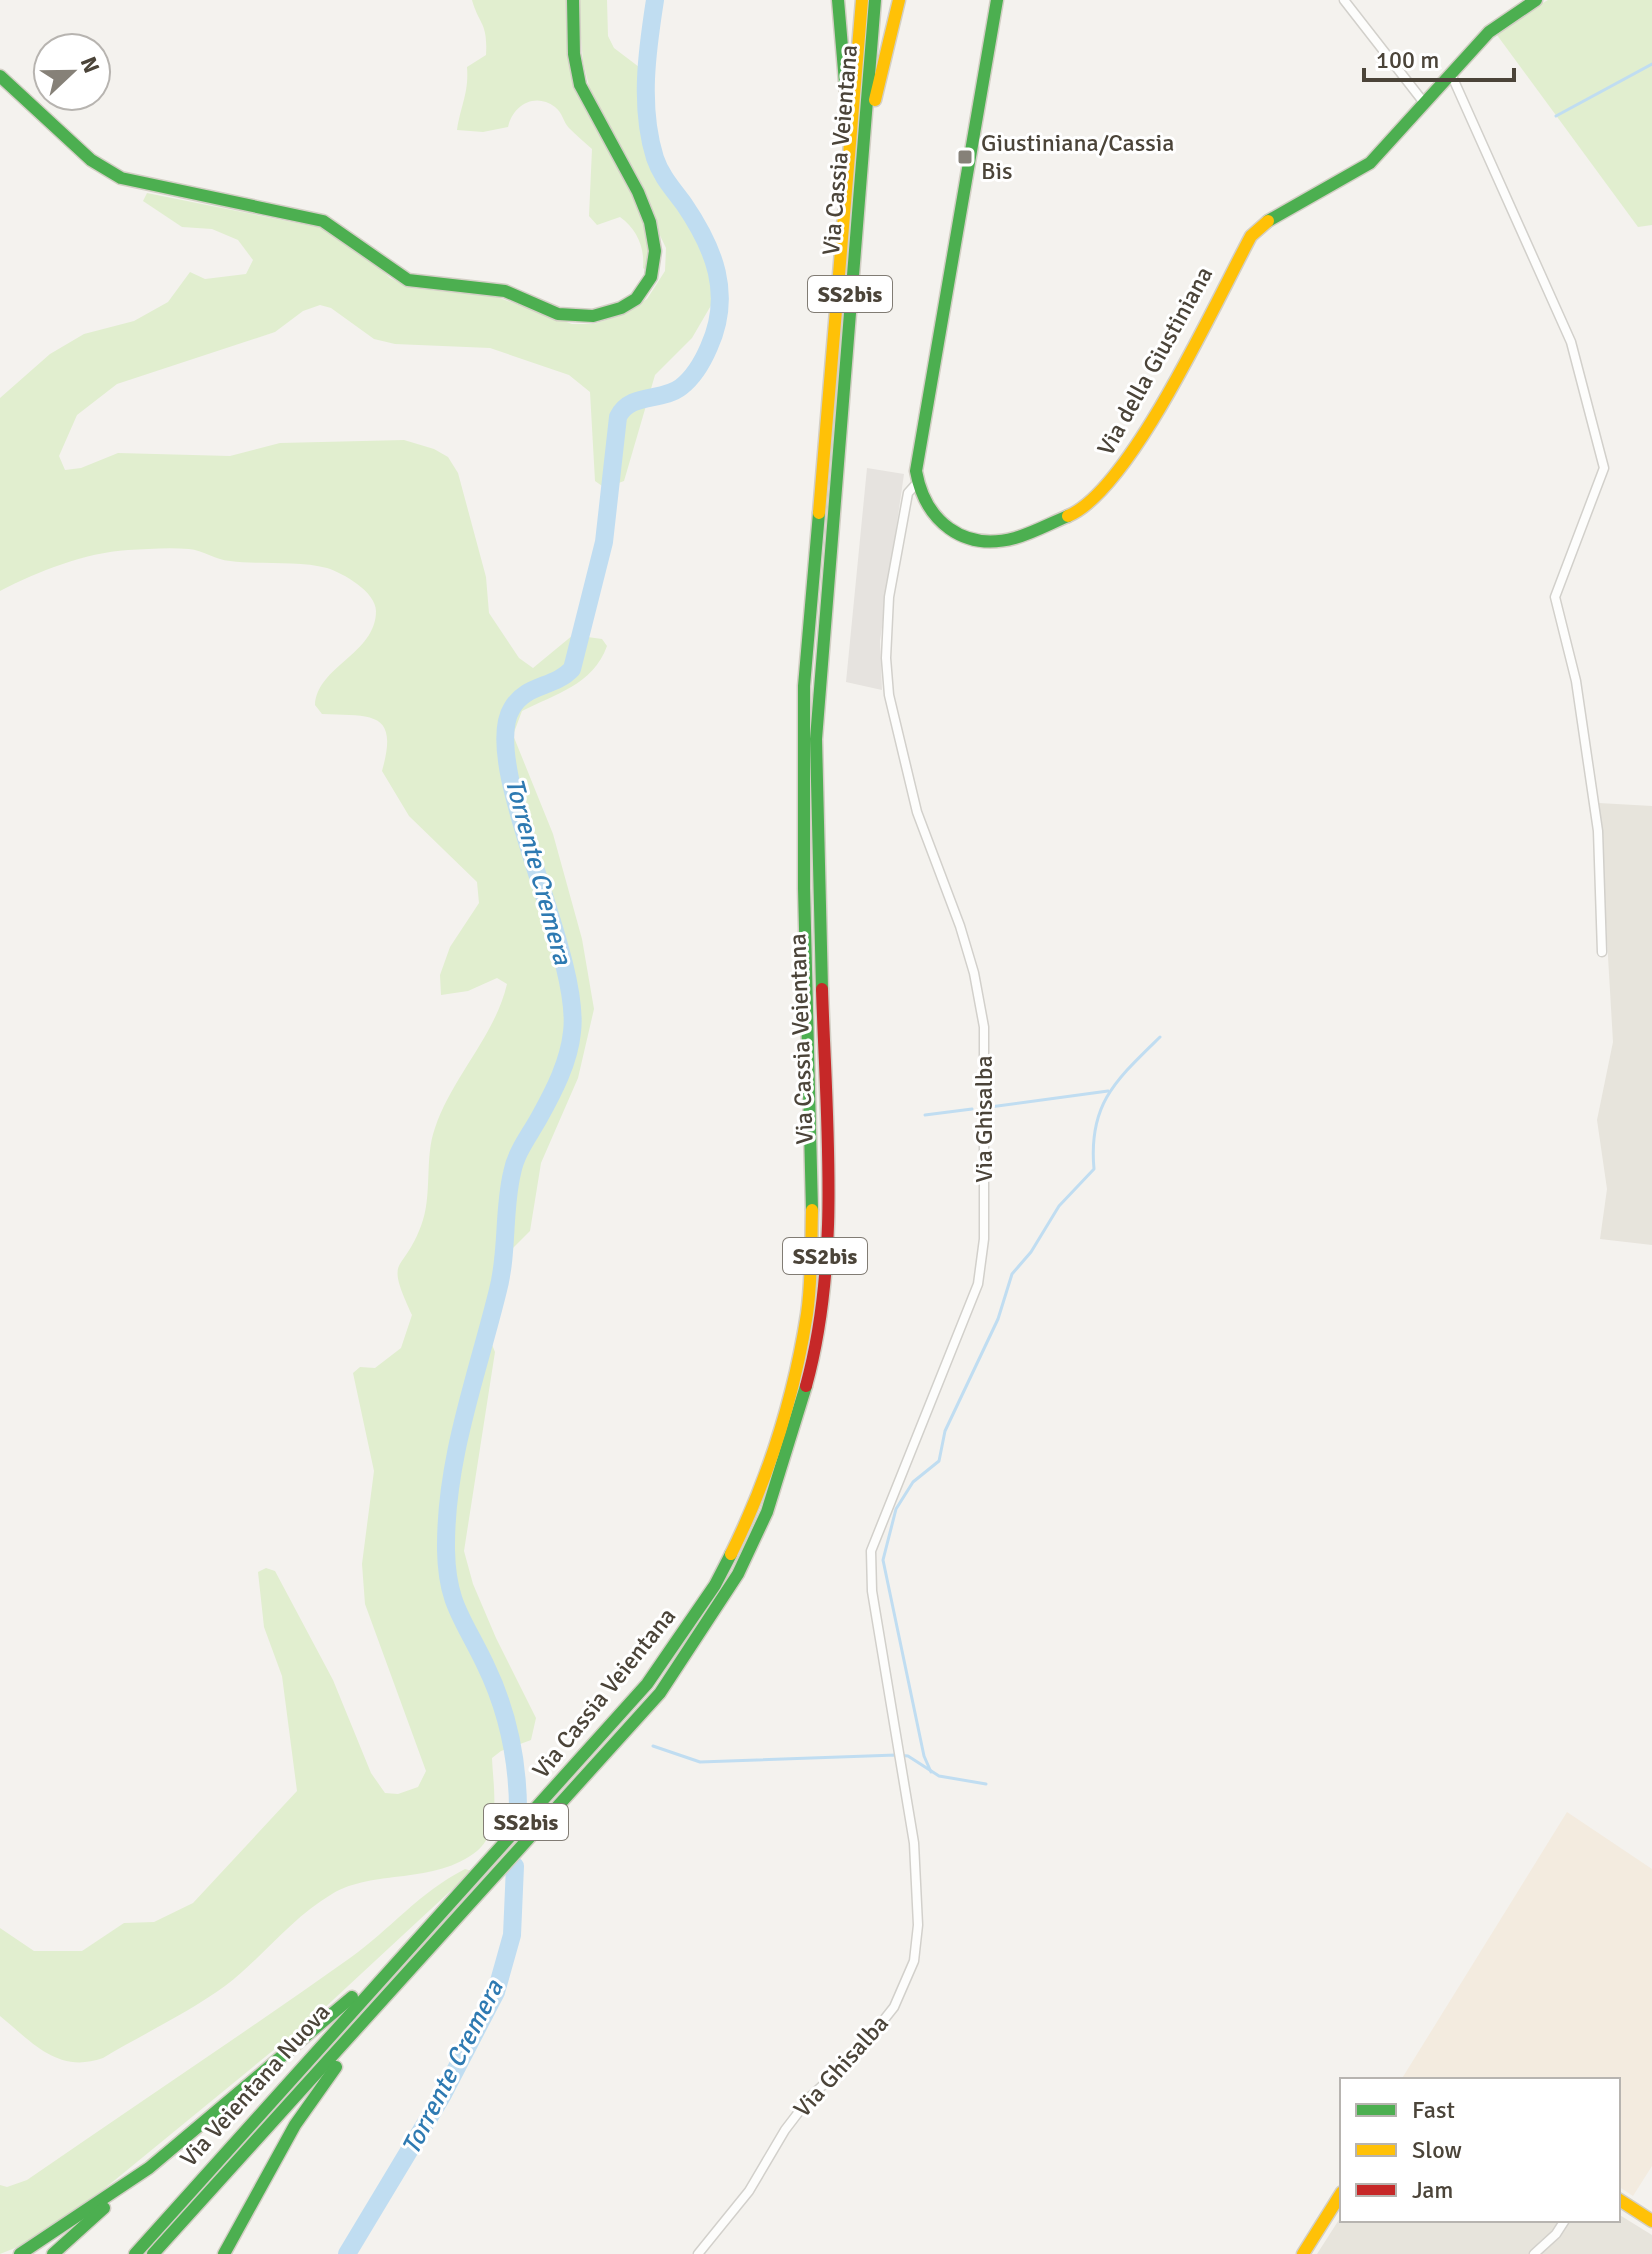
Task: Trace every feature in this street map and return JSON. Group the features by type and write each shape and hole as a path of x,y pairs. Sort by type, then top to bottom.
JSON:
{"main road":[{"path":"0,76 91,160 121,178 323,221 348,234 397,275 416,282 501,290 560,315 589,316 618,309 639,295 652,275 657,248 624,167 580,83 575,59 573,0"},
{"path":"838,0 850,138"},
{"name":"Via Cassia Veientana","path":"427,1952 474,1889 656,1672 725,1567 768,1471 801,1349 810,1286 813,1196 804,888 804,686 862,0"},
{"name":"Via Cassia Veientana","path":"410,1946 474,1889 597,1765 665,1685 738,1574 777,1488 813,1361 823,1292 827,1205 818,884 819,686 875,0"},
{"path":"862,152 899,0"},
{"path":"917,483 919,437 997,0"},
{"name":"Via della Giustiniana","path":"917,483 935,518 950,530 974,539 996,541 1016,538 1083,510 1109,484 1139,443 1251,236 1267,223 1351,178 1374,160 1451,74 1507,19 1536,0"},
{"path":"20,2254 139,2173 275,2065 410,1946"},
{"name":"Via Veientana Nuova","path":"135,2254 410,1946"},
{"path":"153,2254 427,1952"},
{"path":"224,2254 317,2090 427,1952"},
{"path":"53,2254 139,2173"},
{"path":"1303,2254 1340,2195"},
{"path":"1620,2200 1652,2221"}],"street":[{"path":"1344,0 1425,104"},
{"path":"1451,74 1571,342 1604,468 1555,597 1576,681 1598,831 1602,952"},
{"name":"Via Ghisalba","path":"698,2254 749,2191 802,2107 856,2055 894,2007 908,1979 917,1943 918,1896 900,1755 872,1591 871,1551 978,1284 984,1239 984,1027 960,926 917,812 889,695 886,658 889,597 908,493 917,483"},
{"path":"1534,2254 1556,2234 1564,2222"}],"shaded area":[{"path":"867,468 904,474 880,641 882,690 846,682"},
{"path":"1599,803 1652,806 1652,1245 1600,1239 1607,1189 1597,1120 1613,1042"},
{"path":"1567,1812 1652,1869 1652,2166 1633,2196 1620,2187 1620,2078 1402,2078"},
{"path":"1620,2215 1652,2235 1652,2254 1317,2254 1340,2218 1340,2222 1620,2222"}],"green space":[{"path":"472,0 570,0 572,50 654,239 647,271 643,268 639,240 626,222 620,217 597,225 589,216 592,149 569,128 555,107 533,101 515,112 508,127 483,132 457,130 466,92 467,67 486,55 484,30"},
{"path":"578,0 607,0 608,36 614,48 639,67 644,78 644,121 659,181 691,207 705,240 715,287 713,302 692,338 655,375 624,481 605,488 595,481 590,392 569,375 490,348 395,344 374,339 331,308 320,305 303,311 275,332 117,384 77,415 59,456 65,470 81,468 118,453 230,456 280,443 404,440 434,449 448,457 458,473 486,577 489,613 519,658 533,668 573,635 602,639 607,646 601,659 583,679 522,711 513,735 553,834 582,939 594,1009 578,1078 541,1163 530,1231 509,1252 488,1335 495,1352 464,1551 473,1584 496,1638 536,1718 531,1740 501,1751 492,1758 493,1820 485,1842 477,1851 442,1869 348,1886 317,1904 239,1975 196,2005 103,2058 87,2062 59,2059 35,2045 0,2016 0,1928 34,1951 82,1951 124,1923 154,1922 193,1903 297,1791 282,1676 264,1627 258,1572 266,1568 275,1571 333,1680 371,1773 385,1793 398,1794 418,1787 426,1771 365,1604 362,1564 374,1471 353,1373 360,1367 375,1368 401,1348 412,1315 399,1282 399,1266 414,1242 425,1214 435,1128 442,1109 493,1021 507,984 497,978 468,991 441,995 440,975 450,947 479,903 477,882 409,816 382,771 387,737 384,727 368,717 322,714 315,705 325,680 367,638 373,626 375,604 365,590 327,568 230,561 194,550 174,548 128,550 78,559 0,591 0,398 50,354 84,334 134,321 168,302 190,272 205,279 246,274 253,260 238,240 212,229 182,227 143,201 147,193 327,229 357,245 390,278 411,288 497,297 572,324 594,324 621,315 647,299 665,271 666,248 590,90 583,62"},
{"path":"1548,0 1652,0 1652,225 1638,227 1494,31"},
{"path":"465,1869 472,1871 320,2012 104,2189 25,2244 0,2254 0,2185 7,2187 27,2180 350,1958 433,1889"}],"waterway":[{"name":"Torrente Cremera","path":"518,1820 517,1780 506,1721 485,1664 453,1598 446,1550 456,1450 501,1276 512,1173 520,1151 560,1076 572,1032 571,998 562,956 519,814 508,770 505,734 512,708 518,700 572,669 604,542 618,417 630,404 673,392 686,383 704,358 716,327 720,290 717,272 704,237 661,171 650,139 646,79 655,0"},
{"path":"1556,116 1652,64"},
{"path":"931,1772 924,1756 883,1560 896,1509 913,1482 939,1461 945,1431 998,1319 1012,1274 1031,1252 1059,1206 1094,1169 1096,1127 1108,1095 1160,1037"},
{"path":"990,1107 1108,1091"},
{"path":"925,1115 972,1109"},
{"path":"653,1746 700,1762 908,1756 939,1776 986,1784"},
{"name":"Torrente Cremera","path":"347,2254 442,2096 496,1992 512,1935 515,1866"}],"traffic: fast":[{"path":"0,76 91,160 121,178 323,221 408,280 505,291 558,314 593,316 621,308 636,299 651,277 655,251 650,222 638,192 580,85 574,54 573,0"},
{"path":"838,0 846,94"},
{"path":"822,989 816,739 875,0"},
{"path":"997,0 916,471 928,505 949,528 963,536 996,541 1015,538 1068,516"},
{"path":"1268,221 1370,163 1489,32 1536,0"},
{"path":"812,1210 804,888 804,686 819,513"},
{"path":"153,2254 660,1693 738,1574 767,1512 806,1386"},
{"path":"135,2254 647,1684 715,1585 731,1554"},
{"path":"20,2254 149,2168 352,1997"},
{"path":"224,2254 295,2125 336,2067"},
{"path":"53,2254 104,2208"}],"traffic: slow":[{"path":"819,513 862,0"},
{"path":"875,100 899,0"},
{"path":"1068,516 1093,499 1144,433 1170,391 1251,236 1268,221"},
{"path":"731,1554 768,1467 795,1376 809,1301 812,1210"},
{"path":"1303,2254 1340,2195"},
{"path":"1620,2200 1652,2221"}],"traffic: jam":[{"path":"806,1386 817,1338 827,1239 828,1138 822,989"}],"place":[{"name":"Giustiniana/Cassia Bis","path":"965,157"}]}
